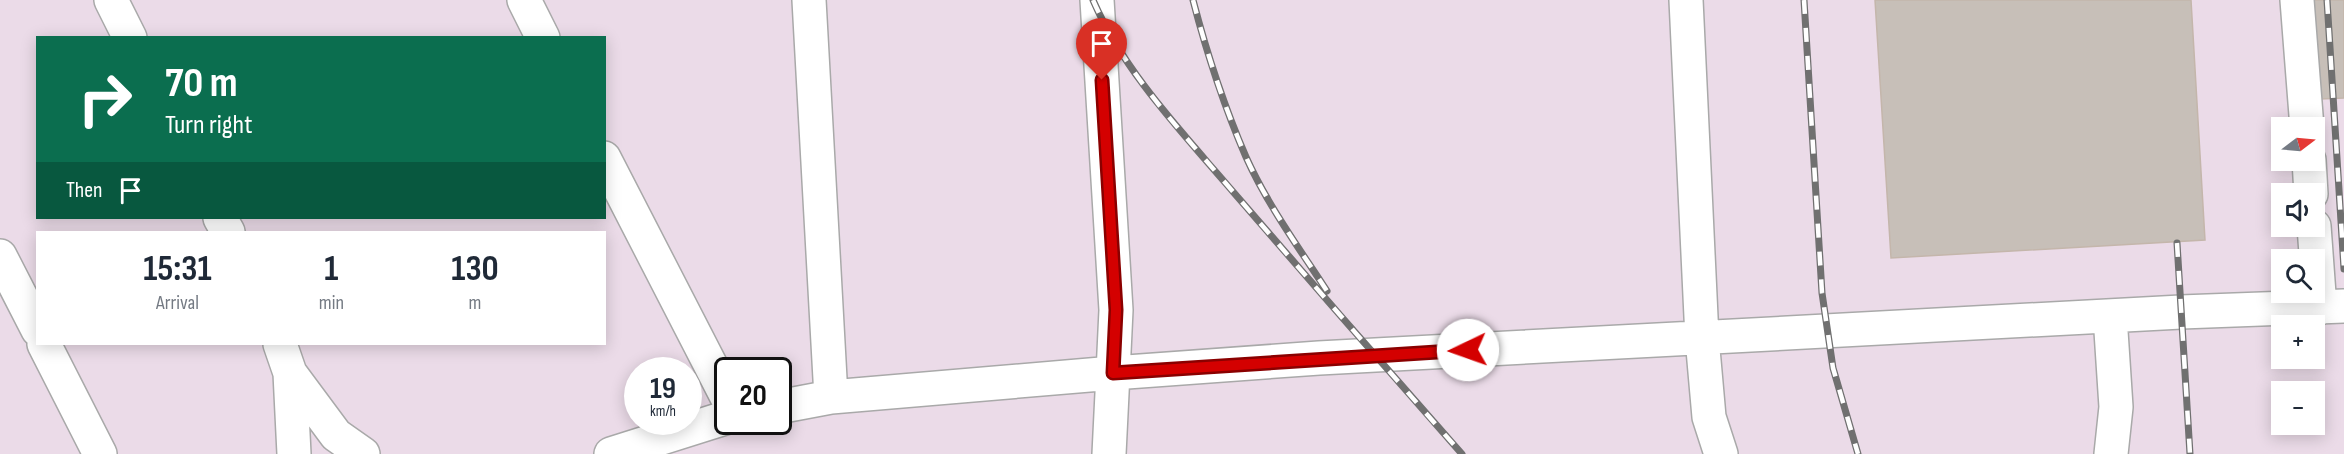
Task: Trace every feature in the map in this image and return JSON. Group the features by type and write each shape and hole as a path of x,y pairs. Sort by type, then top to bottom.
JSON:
{"lane":[{"path":"111,0 129,36"},
{"path":"524,0 542,36"},
{"path":"809,0 831,397"},
{"path":"1097,0 1116,310 1109,454"},
{"path":"1686,0 1702,338 1709,417 1720,454"},
{"path":"2297,0 2306,117"},
{"path":"606,162 714,372"},
{"path":"792,404 831,397 1319,358 2110,316 2332,307 2316,237"},
{"path":"0,256 36,326"},
{"path":"2110,316 2116,407 2111,454"},
{"path":"45,345 100,454"},
{"path":"285,358 294,454"},
{"path":"285,358 336,435 363,454"},
{"path":"611,454 714,421"}],"shaded area":[{"path":"0,0 2344,0 2344,454 0,454"}],"building":[{"path":"1875,0 2191,0 2205,240 1891,258"},
{"path":"2314,0 2344,0 2344,98 2320,99"}],"railway":[{"path":"1093,0 1122,53 1157,102 1462,454"},
{"path":"1193,0 1230,119 1246,157 1273,209 1327,291"},
{"path":"1804,0 1822,293 1833,368 1858,454"},
{"path":"2327,0 2344,269"},
{"path":"2177,243 2190,454"}],"route":[{"path":"1102,80 1116,310 1113,373 1468,350"}]}
